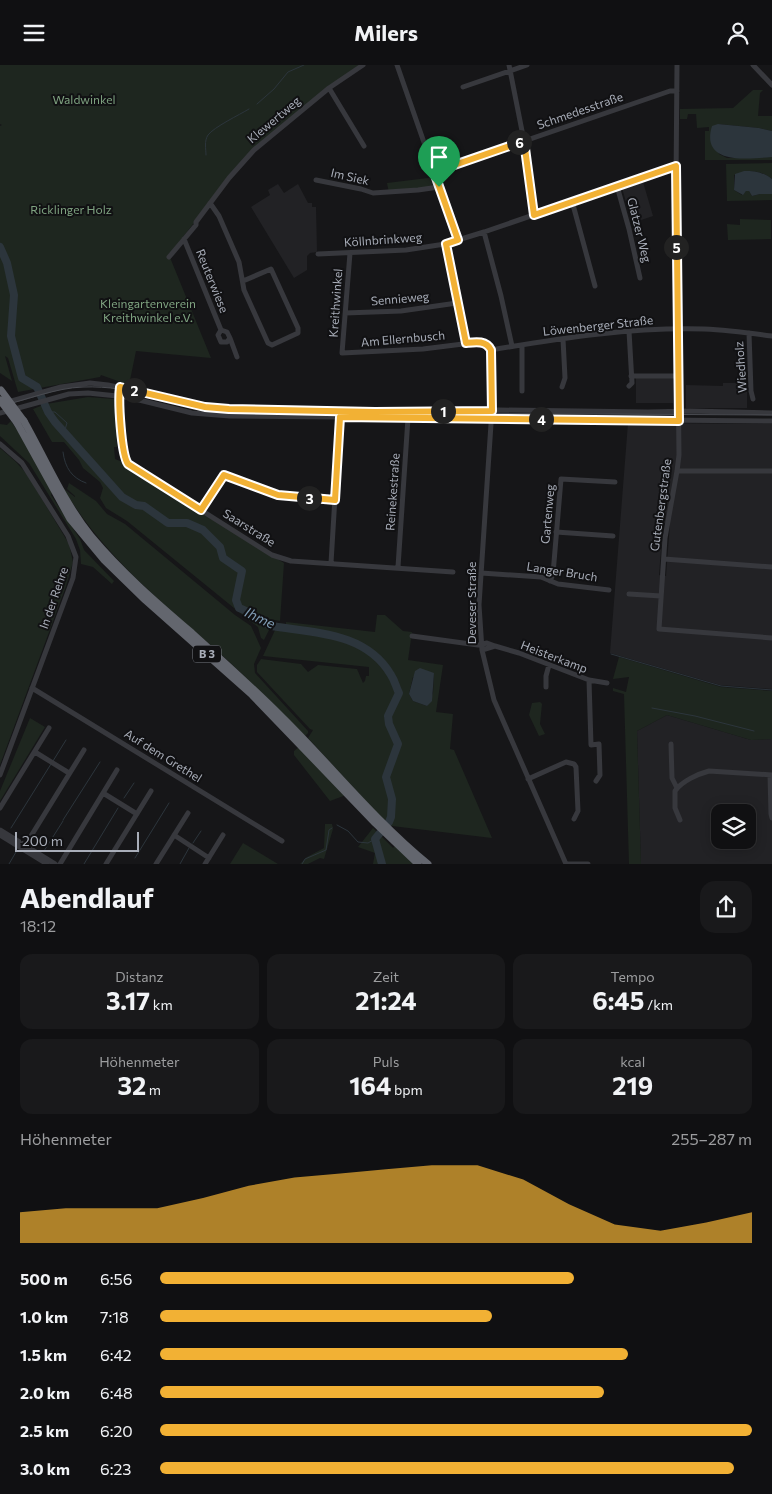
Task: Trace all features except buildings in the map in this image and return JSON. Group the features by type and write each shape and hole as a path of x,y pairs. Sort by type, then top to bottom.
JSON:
{"highway":[{"name":"B 3","path":"0,389 21,422 70,519 92,547 145,600 252,695 418,864"},
{"name":"B 3","path":"0,401 21,422"},
{"name":"B 3","path":"390,834 428,864"}],"street":[{"name":"Klewertweg","path":"210,203 254,150 329,88 363,65"},
{"path":"397,65 458,240"},
{"path":"463,87 510,68 527,65"},
{"name":"Gutenbergstraße","path":"677,65 678,471 667,528 659,629 772,638"},
{"path":"753,65 772,85"},
{"path":"510,68 524,141 534,215"},
{"path":"329,88 364,146"},
{"name":"Schmedesstraße","path":"434,172 670,91 677,91"},
{"name":"Köllnbrinkweg","path":"318,254 406,251 446,244 676,166"},
{"name":"Im Siek","path":"316,180 373,193 439,187"},
{"name":"Glatzer Weg","path":"617,186 630,229 640,278"},
{"path":"572,201 594,286"},
{"path":"210,203 219,216 233,246 239,262 244,290 268,343 272,345 298,333 298,328 271,269 243,281"},
{"name":"Reuterwiese","path":"169,257 196,225 196,222 210,203"},
{"path":"484,232 512,346"},
{"name":"Reuterwiese","path":"184,239 221,330 227,332 237,357"},
{"path":"446,244 466,343"},
{"name":"Kreithwinkel","path":"342,353 350,253"},
{"name":"Sennieweg","path":"345,313 401,311 457,303"},
{"name":"Löwenberger Straße","path":"491,350 629,331 705,329 772,337"},
{"name":"Reuterwiese","path":"221,330 218,335 221,342 226,342 230,338"},
{"path":"629,331 632,383 629,386"},
{"name":"Wiedholz","path":"749,333 751,391 753,399"},
{"path":"562,387 565,378 563,339"},
{"name":"Am Ellernbusch","path":"342,353 423,349 479,342 485,343 491,350"},
{"path":"522,345 522,391"},
{"name":"Deveser Straße","path":"491,350 491,415 481,573 480,625 482,647 494,700 567,864"},
{"path":"631,375 678,376"},
{"path":"0,401 90,383 120,387 219,408 408,418 648,413 772,421"},
{"name":"Saarstraße","path":"120,387 119,396 124,454 128,464 276,557 291,561 453,572"},
{"path":"0,413 69,394 88,393 119,396 201,414 679,416 772,413"},
{"path":"331,563 340,414"},
{"name":"Reinekestraße","path":"398,567 408,418"},
{"name":"In der Rehre","path":"0,444 17,458 29,472 68,536 76,557 75,571 0,775"},
{"path":"678,471 772,471"},
{"path":"201,510 224,475 278,495 335,500"},
{"name":"Gartenweg","path":"550,581 553,574 561,479 615,482"},
{"path":"556,532 613,536"},
{"path":"664,559 772,567"},
{"name":"Langer Bruch","path":"481,573 541,577 558,585 609,590"},
{"path":"629,594 661,596"},
{"name":"Heisterkamp","path":"412,636 482,647 487,643 588,680 607,683"},
{"path":"546,687 549,665"},
{"path":"588,680 591,745 599,744 600,775 596,781"},
{"name":"Auf dem Grethel","path":"32,688 282,841"},
{"path":"0,808 49,728"},
{"path":"671,744 672,778 677,788"},
{"path":"24,847 84,750"},
{"path":"34,752 69,773"},
{"path":"528,779 566,762 574,764 576,767 578,807 574,819"},
{"path":"60,864 117,770"},
{"path":"680,821 675,808 677,788 709,771 771,775 770,814 772,818"},
{"path":"106,864 151,791"},
{"path":"103,793 137,814"},
{"path":"156,864 188,813"},
{"path":"0,834 55,864"},
{"path":"174,835 209,857"},
{"path":"205,864 223,835"},
{"path":"24,847 47,864"},
{"path":"33,864 37,858"},
{"path":"567,864 588,864"}],"shaded area":[{"path":"718,124 772,131 772,157 739,158 728,157 719,153 713,148 710,139 712,126"},
{"path":"744,171 759,172 772,179 772,194 752,196 749,191 746,191 743,195 734,190 735,174"},
{"path":"643,182 653,216 632,223 622,188"},
{"path":"278,184 284,193 298,184 308,203 312,203 312,207 316,207 317,252 310,253 307,256 307,270 294,278 251,207 270,195 268,190"},
{"path":"636,377 673,377 673,403 636,403"},
{"path":"723,383 747,383 747,408 686,408 686,385 723,386"},
{"path":"628,423 772,424 772,689 720,685 610,653","holes":["663,523 670,523 666,576 659,575"]},
{"path":"420,668 434,673 432,701 427,706 413,701 409,694 415,671"},
{"path":"667,715 751,740 772,739 772,864 641,864 637,731"}],"green space":[{"name":"Ricklinger Holz","path":"0,65 359,65 245,157 169,255 211,358 136,351 129,385 101,375 100,377 18,392 8,358 5,356 12,381 0,373 0,126 2,125 0,124"},
{"path":"753,90 763,90 760,93 758,116 772,116 772,131 718,124 719,154 727,158 772,157 772,160 705,160 705,131 709,131 709,127 697,128 696,114 688,114 687,119 680,119 680,109 733,108"},
{"path":"772,163 772,179 759,172 739,173 734,175 734,190 742,195 746,191 749,191 752,196 772,194 772,200 727,201 726,164"},
{"path":"436,177 439,187 389,193 387,183"},
{"path":"740,219 771,220 771,239 728,240 727,224 740,225"},
{"path":"88,397 114,399 117,447 114,447 115,459 125,463 284,563 280,621 274,620 264,640 261,638 258,627 127,521 106,508 100,498 103,488 100,482 83,468 64,442 52,442 33,409 43,405 64,437 110,486 55,422 46,404"},
{"path":"11,421 31,451 52,493 51,495 80,539 84,550 114,581 112,584 93,567 81,564 80,550 76,539 29,463 0,436 0,424 7,425"},
{"path":"0,448 27,474 69,544 73,562 66,586 0,765"},
{"path":"69,483 96,501 107,514 125,524 235,615 251,626 261,648 254,664 255,673 308,731 305,736 223,656 157,598 116,558 98,537 63,488 75,497 67,489"},
{"path":"377,615 385,615 403,631 412,632 408,660 443,665 436,712 453,714 450,749 454,750 492,838 392,826 376,812 308,738 313,730 257,672 257,665 261,659 301,664 308,672 318,665 357,669 363,683 366,676 369,676 369,667 263,656 276,628 342,638 356,644 381,663 381,660 367,647 349,638 329,633 276,626 277,623 286,624 286,622 375,632","holes":["434,673 433,693 427,706 413,701 409,694 413,677"]},
{"path":"619,657 721,687 772,691 772,739 751,740 667,715 637,731 641,864 629,864 624,694 613,691 613,688 626,692 629,677 613,679"},
{"path":"540,702 542,704 540,724 545,734 539,736 529,715 532,703"},
{"path":"30,718 45,727 0,801 0,791"},
{"path":"300,746 346,795 330,801 294,755 294,751"},
{"path":"325,824 332,824 333,829 324,859 320,858 308,864 300,864 307,857 324,848"},
{"path":"373,828 393,848 395,846 415,864 373,864 375,853 358,847"},
{"path":"243,843 278,864 230,864"}],"waterway":[{"path":"257,104 274,89 288,72 304,65"},
{"path":"206,155 208,135 249,109"},
{"name":"Ihme","path":"0,247 7,263 14,295 11,336 22,378 37,387 48,412 55,422 122,497 136,505 144,506 168,523 187,523 203,530 220,547 223,558 242,571 236,600 239,608 271,626 321,633 353,642 368,650 380,661 394,679 399,693 388,716 389,724 398,744 386,777 392,799 391,817 375,839 382,864"},
{"path":"48,412 55,412 67,423 64,433"},
{"path":"63,452 65,463 70,472 86,483"},
{"path":"611,654 721,686 772,690"},
{"path":"652,708 695,716 754,731"},
{"path":"53,761 66,740"},
{"path":"63,820 100,762"},
{"path":"11,828 51,764"},
{"path":"124,798 134,783"},
{"path":"135,858 169,803"},
{"path":"84,864 118,808"},
{"path":"44,851 63,821"},
{"path":"337,825 348,831 358,842 368,843 375,839"},
{"path":"302,864 305,859 326,850 329,830 332,828"},
{"path":"193,843 201,831"},
{"path":"180,864 189,848"},
{"path":"9,864 16,852"}],"tram line":[{"path":"0,406 62,390 101,387 138,392 228,412 772,415"}],"route":[{"path":"524,141 534,215 676,166 679,421 340,417 335,500 278,495 224,475 201,510 128,464 124,454 120,387 205,407 229,409 375,412 492,411 491,350 489,345 485,343 466,343 446,244 458,240 439,187 434,172 524,141"}],"park label":[{"name":"Waldwinkel","path":"84,100"},
{"name":"Kleingartenverein Kreithwinkel e.V.","path":"148,311"}]}
